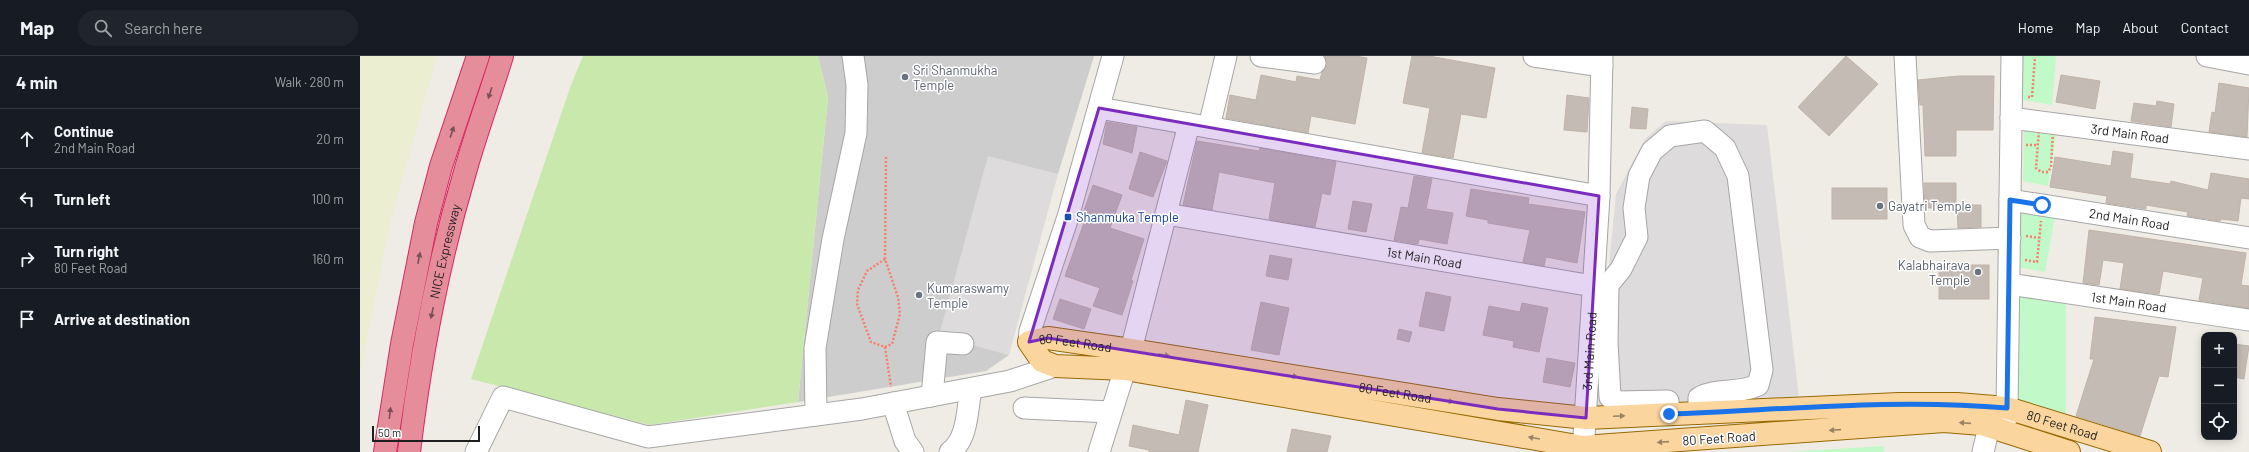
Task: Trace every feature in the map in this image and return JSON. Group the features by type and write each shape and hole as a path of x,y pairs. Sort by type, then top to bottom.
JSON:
{"highway":[{"name":"NICE Expressway","path":"385,452 400,352 426,223 441,166 478,56"},
{"name":"NICE Expressway","path":"409,452 415,402 450,227 465,171 502,56"}],"main road":[{"name":"80 Feet Road","path":"2069,452 2045,448 1997,429 1944,422 1583,449 1128,360 1048,338 1029,342 1042,361 1055,366 1128,360 1498,409 1586,418 1899,404 1957,404 2007,408 2150,452"}],"street":[{"path":"816,415 815,348 833,239 856,133 858,85 853,56"},
{"path":"1029,342 1030,331 1068,217 1113,56"},
{"path":"1209,128 1226,56"},
{"path":"1261,56 1315,63"},
{"path":"1534,56 1602,61 1599,196 1593,286"},
{"path":"1905,56 1914,225 1920,237 1930,241 2022,237"},
{"path":"1983,452 1997,429 2007,408 2009,284 2022,237 2010,200 2012,56"},
{"path":"2207,56 2249,64"},
{"path":"1099,108 1599,196"},
{"name":"3rd Main Road","path":"2011,118 2249,149"},
{"path":"1099,452 1128,360 1189,124"},
{"path":"1669,414 1668,401 1618,402 1610,396 1607,342 1608,285 1621,269 1637,237 1634,208 1636,188 1639,176 1652,151 1670,136 1705,131 1725,148 1738,176 1762,370 1758,385 1751,389 1729,390 1699,398 1699,413"},
{"name":"2nd Main Road","path":"2010,200 2249,238"},
{"name":"1st Main Road","path":"1166,214 1593,286"},
{"name":"1st Main Road","path":"2009,284 2249,320"},
{"name":"3rd Main Road","path":"1583,449 1593,286"},
{"path":"932,396 937,342 963,344"},
{"path":"476,452 503,397 648,437 816,415 893,403 1010,382 1055,366"},
{"path":"950,452 958,446 964,432 970,389"},
{"path":"893,403 905,441 913,452"},
{"path":"1024,408 1111,412"}],"path":[{"path":"2039,130 2053,131 2050,167 2048,172 2041,172 2036,168 2039,130"},
{"path":"885,348 892,344 900,314 898,297 885,259 886,156"},
{"path":"2025,252 2024,260 2038,262 2042,205"},
{"path":"2022,237 2040,238"},
{"path":"885,259 867,271 858,290 857,304 871,342 885,348"},
{"path":"885,348 893,403"}],"highlighted area":[{"path":"1099,108 1599,196 1586,418 1498,409 1048,338 1029,342"}],"shaded area":[{"path":"818,56 1094,56 1058,174 988,156 939,336 1009,355 986,371 798,402 828,97"},
{"path":"1666,121 1767,125 1799,398 1595,409 1616,194 1645,139"},
{"path":"988,155 1058,174 1009,355 939,336"}],"green space":[{"path":"360,56 437,56 390,223 360,374"},
{"path":"583,56 818,56 828,97 798,402 650,425 471,379 571,85"},
{"path":"2017,56 2056,56 2052,105 2017,99"},
{"path":"2024,123 2057,128 2048,186 2023,181"},
{"path":"2017,204 2056,211 2045,272 2017,267"},
{"path":"2014,296 2066,301 2066,414 2012,401"},
{"path":"1884,446 1884,452 1787,452"}],"building":[{"path":"1325,56 1355,56 1367,58 1355,124 1311,116 1308,133 1226,118 1230,95 1256,100 1261,75 1296,82 1297,76 1320,80 1322,72 1327,65"},
{"path":"1412,56 1429,56 1495,68 1486,118 1461,114 1453,158 1422,153 1430,108 1403,103"},
{"path":"1846,56 1878,84 1829,136 1798,107"},
{"path":"2061,75 2100,81 2095,109 2056,102"},
{"path":"1958,76 1994,76 1993,130 1956,130 1956,156 1925,156 1923,105 1920,105 1918,80"},
{"path":"2219,83 2249,88 2247,137 2209,132 2212,112 2215,113"},
{"path":"1567,95 1589,98 1587,132 1564,130"},
{"path":"2157,101 2174,104 2171,127 2131,121 2134,103 2156,106"},
{"path":"1632,107 1648,109 1646,129 1630,128"},
{"path":"1107,122 1137,127 1132,153 1103,144"},
{"path":"1197,141 1259,151 1260,148 1336,162 1330,195 1322,193 1315,227 1269,219 1275,183 1219,172 1212,210 1183,205"},
{"path":"2113,151 2133,154 2130,178 2170,184 2171,181 2208,190 2211,173 2249,179 2249,199 2241,198 2238,221 2221,219 2220,221 2187,216 2188,212 2146,205 2146,209 2106,203 2107,196 2050,187 2055,157 2111,166"},
{"path":"1140,152 1167,161 1153,197 1129,189"},
{"path":"1414,176 1432,179 1426,209 1453,213 1447,244 1419,239 1418,244 1394,240 1401,207 1408,208"},
{"path":"1924,183 1956,183 1956,208 1925,208"},
{"path":"1093,185 1122,195 1110,228 1144,239 1122,315 1093,306 1100,288 1065,276 1085,220 1081,219"},
{"path":"1832,188 1887,188 1887,219 1832,219"},
{"path":"1471,189 1529,198 1528,204 1585,212 1577,263 1546,257 1544,266 1523,262 1530,230 1488,223 1488,220 1466,216"},
{"path":"1353,201 1372,204 1366,232 1348,229"},
{"path":"1957,205 1981,205 1981,227 1958,228"},
{"path":"2089,230 2246,253 2241,285 2249,286 2249,308 2199,300 2203,278 2163,271 2159,294 2120,289 2124,263 2103,260 2099,285 2083,283"},
{"path":"1270,255 1292,259 1288,280 1266,276"},
{"path":"1939,265 1989,265 1989,299 1939,299"},
{"path":"1426,292 1451,297 1444,331 1419,326"},
{"path":"1060,299 1091,309 1084,329 1053,319"},
{"path":"1261,302 1289,308 1279,355 1251,350"},
{"path":"1522,303 1548,308 1539,352 1513,347 1514,341 1483,335 1489,306 1520,312"},
{"path":"2095,317 2176,327 2168,377 2159,376 2140,436 2076,416 2094,359 2090,359"},
{"path":"1399,329 1412,332 1409,342 1397,339"},
{"path":"2237,344 2249,346 2244,379 2237,378"},
{"path":"1547,358 1575,363 1570,387 1543,382"},
{"path":"1186,400 1208,405 1198,452 1149,452 1149,450 1129,446 1133,425 1179,435"},
{"path":"1292,429 1331,436 1327,452 1287,452"}],"place":[{"name":"Sri Shanmukha Temple","path":"905,77"},
{"name":"Gayatri Temple","path":"1880,206"},
{"name":"Shanmuka Temple","path":"1068,217"},
{"name":"Kalabhairava Temple","path":"1978,272"},
{"name":"Kumaraswamy Temple","path":"919,295"}],"route":[{"path":"1669,414 1899,404 1957,404 2007,408 2010,200 2042,205"}]}
